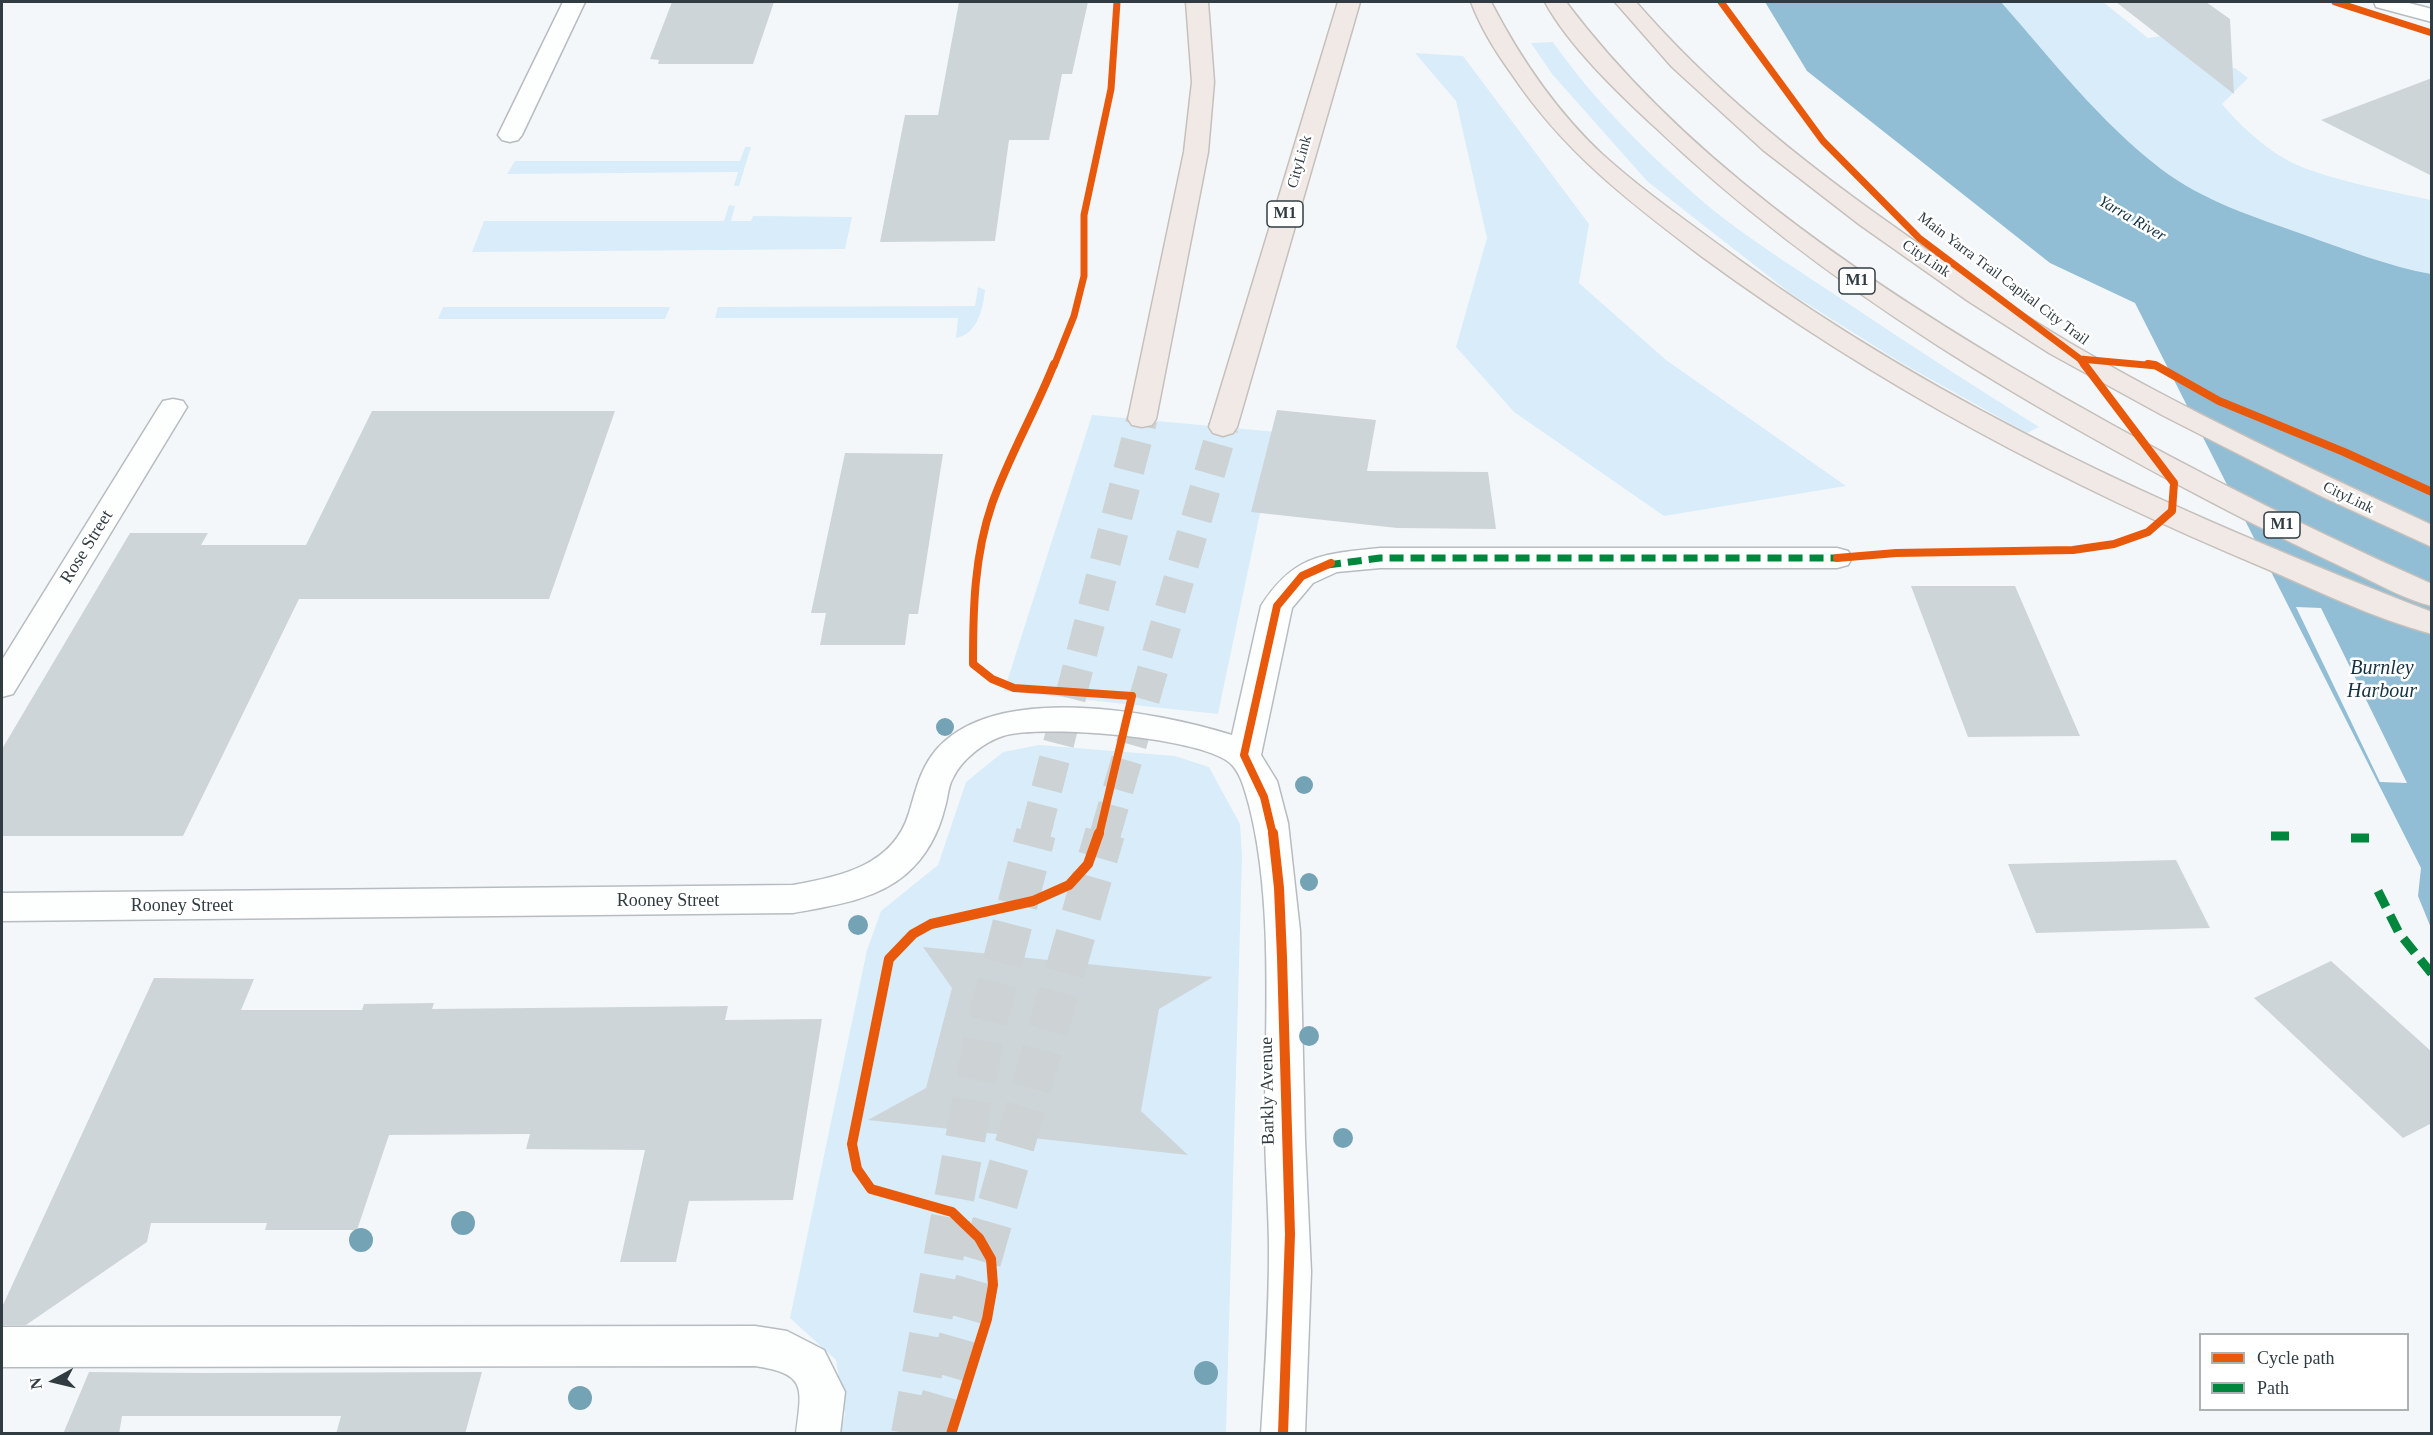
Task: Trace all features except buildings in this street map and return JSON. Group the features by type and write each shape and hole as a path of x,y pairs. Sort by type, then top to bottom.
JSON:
{"highway":[{"name":"CityLink","path":"1223,427 1349,2"},
{"path":"1481,2 1500,39 1547,108 1593,158 1783,306 1960,415 2086,478 2297,572 2432,624"},
{"name":"M1","path":"1555,2 1611,70 1714,172 1795,237 1935,333 2134,449 2260,514 2432,596"},
{"name":"CityLink","path":"1625,2 1668,51 1739,119 1810,177 1966,287 2044,338 2139,391 2333,491 2432,537"},
{"path":"1142,419 1196,152 1203,82 1199,4"}],"street":[{"path":"510,135 574,2"},
{"path":"2384,2 2432,16"},
{"name":"Rose Street","path":"2,686 173,408"},
{"path":"1244,755 1277,606 1302,576 1332,563 1380,558 1837,558"},
{"name":"Rooney Street","path":"2,907 793,899 859,883 887,870 911,847 922,831 935,777 945,762 961,746 999,724 1042,719 1192,733 1220,742 1244,755"},
{"name":"Barkly Avenue","path":"1244,755 1256,773 1264,794 1271,823 1279,889 1283,973 1285,1156 1290,1250 1283,1434"},
{"path":"2,1347 755,1346 787,1351 809,1364 823,1392 818,1434"}],"shaded area":[{"path":"2001,2 2103,2 2148,38 2161,36 2206,71 2235,68 2248,78 2222,104 2251,134 2273,151 2297,165 2325,175 2431,200 2431,274 2399,267 2268,222 2231,208 2177,180 2117,131"},
{"path":"1553,42 1624,128 1664,167 1737,229 1889,331 2039,427 2027,433 1900,362 1790,293 1647,181 1552,74 1531,43"},
{"path":"1415,53 1463,56 1589,224 1579,283 1666,360 1846,486 1664,516 1514,412 1456,347 1487,238 1456,101"},
{"path":"745,147 751,147 739,186 734,186 738,172 507,174 515,161 740,161"},
{"path":"729,205 735,206 731,221 751,221 753,216 852,217 845,249 472,252 484,221 724,221"},
{"path":"978,287 985,290 978,319 970,331 956,338 958,318 715,318 718,307 975,306"},
{"path":"443,307 670,307 665,319 438,319"},
{"path":"1092,415 1277,432 1218,714 1004,691"},
{"path":"1039,745 1175,756 1209,767 1240,824 1242,856 1226,1433 839,1433 845,1415 836,1360 790,1318 867,950 881,911 938,865 966,782 1003,752"}],"water":[{"path":"1765,2 2001,2 2117,131 2177,180 2231,208 2268,222 2399,267 2431,274 2431,928 2418,896 2421,868 2135,303 2050,263 1807,71"}],"pier":[{"path":"2296,607 2321,608 2407,783 2380,782"}],"tunnel":[{"path":"1035,835 1142,419"},
{"path":"1105,835 1223,427"},
{"path":"911,1434 986,1026 1036,833"},
{"path":"931,1434 1105,833"}],"marked path":[{"path":"1327,565 1380,558 1837,558"},
{"path":"2271,836 2295,836"},
{"path":"2351,838 2370,838"},
{"path":"2378,891 2399,933 2432,974"}],"cycle path":[{"path":"951,1434 987,1319 993,1285 991,1259 979,1238 952,1212 871,1189 857,1169 852,1144 889,959 913,934 931,924 949,918 1033,901 1069,885 1083,871 1092,857 1097,840 1132,696 1014,688 992,679 973,664 973,601 981,546 992,505 1011,458 1038,404 1074,316 1084,276 1084,215 1111,89 1117,2"},
{"name":"Main Yarra Trail Capital City Trail","path":"1721,2 1823,141 1919,238 2080,359 2155,365 2219,401 2344,452 2432,492"},
{"path":"2335,2 2432,33"},
{"name":"Main Yarra Trail Capital City Trail","path":"1837,558 1896,553 2073,550 2114,544 2148,532 2172,511 2174,483 2080,359"},
{"path":"1283,1434 1290,1252 1279,888 1270,819 1264,797 1244,755 1277,606 1302,576 1331,563"}],"water label":[{"name":"Yarra River","path":"2132,219"},
{"name":"Burnley Harbour","path":"2382,680"}]}
